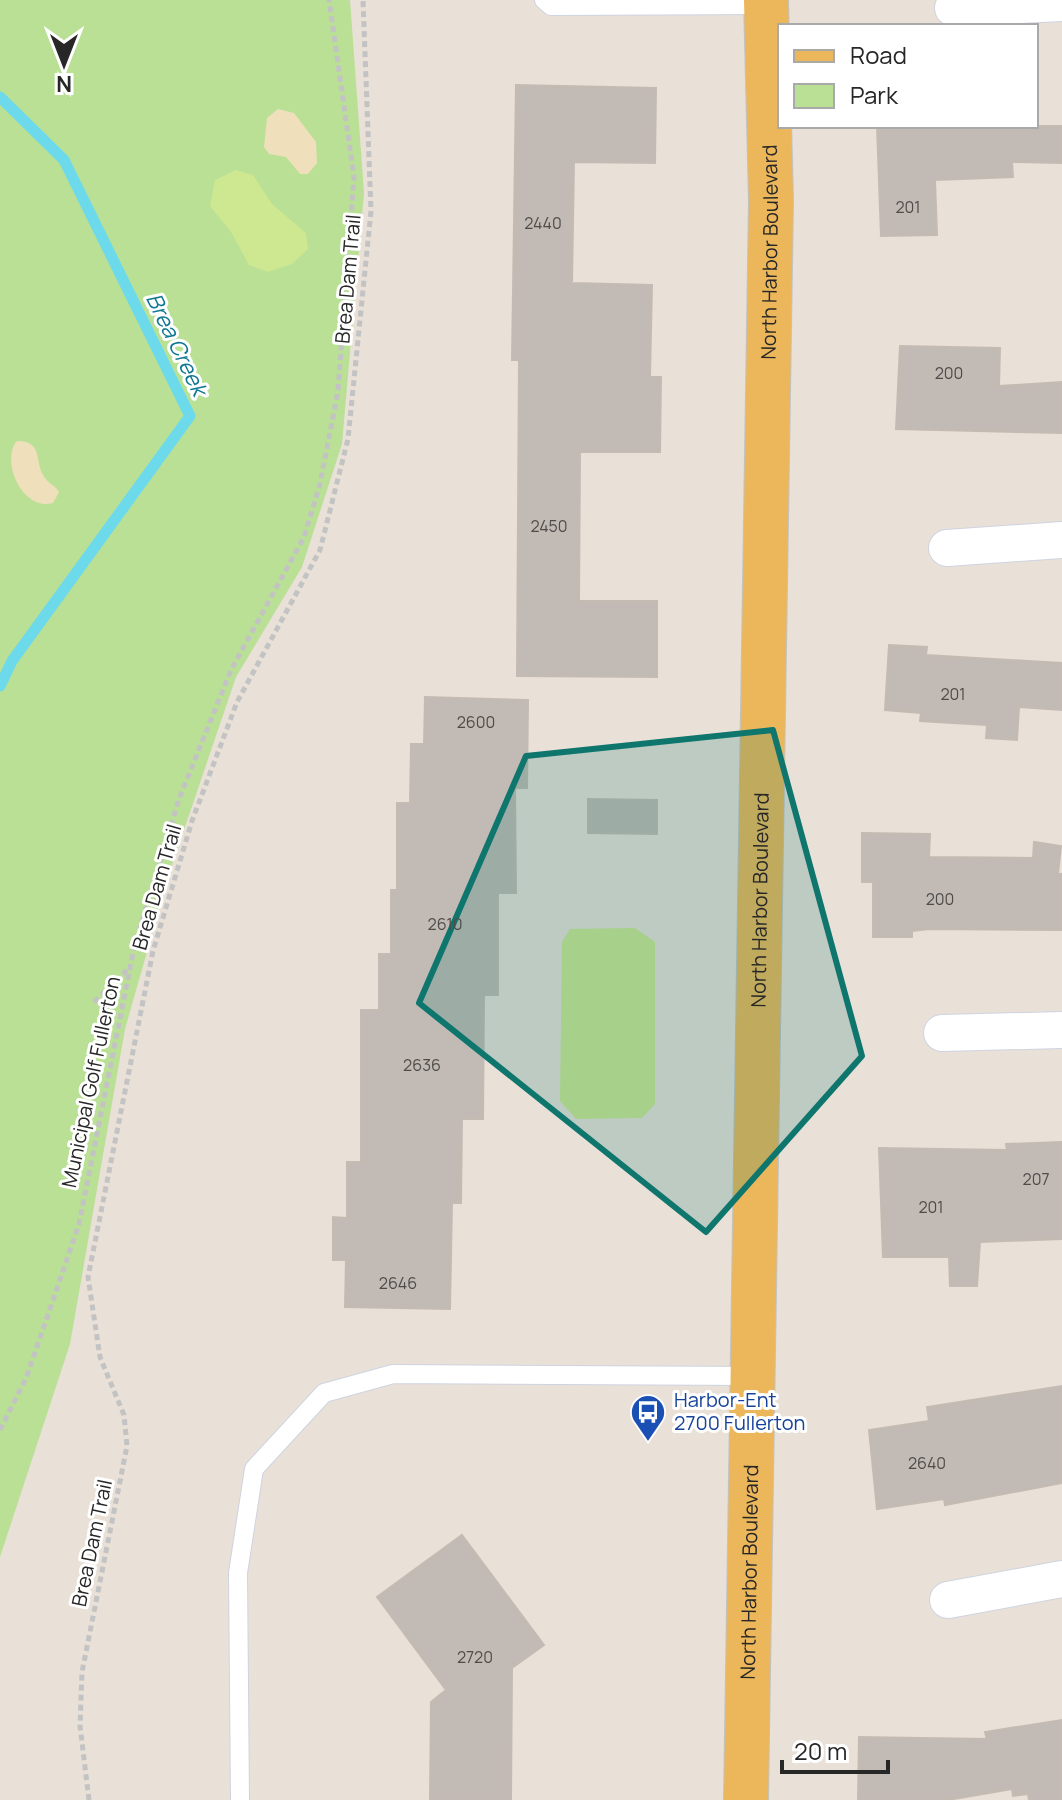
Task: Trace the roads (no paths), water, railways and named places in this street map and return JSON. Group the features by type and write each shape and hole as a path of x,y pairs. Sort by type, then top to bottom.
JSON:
{"main road":[{"name":"North Harbor Boulevard","path":"746,1800 771,201 766,2"}],"street":[{"path":"953,8 1062,3"},
{"path":"947,548 1062,540"},
{"path":"942,1033 1062,1030"},
{"path":"948,1600 1062,1579"}],"lane":[{"path":"544,0 551,6 766,2"},
{"path":"240,1800 238,1573 254,1469 324,1393 393,1374 751,1376"}],"waterway":[{"name":"Brea Creek","path":"0,97 64,160 190,416 12,661 0,686"}],"place":[{"name":"Harbor-Ent 2700 Fullerton","path":"648,1443"}]}
